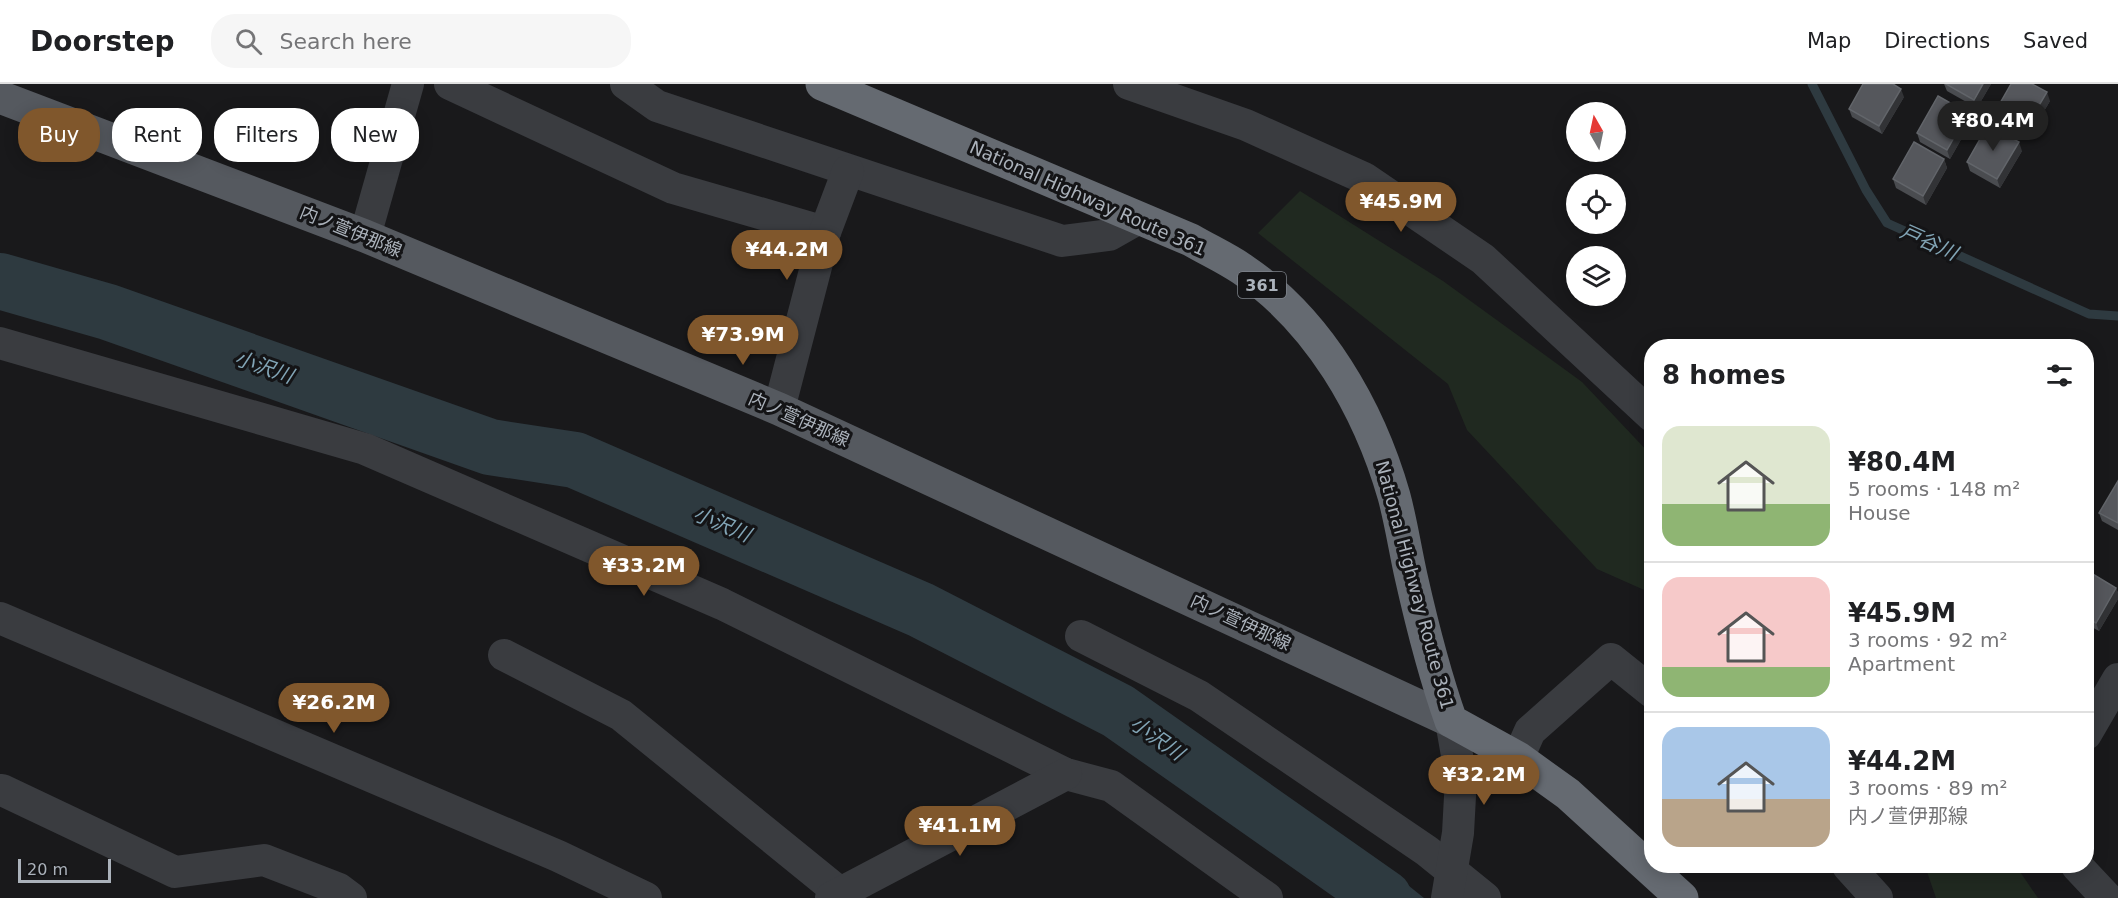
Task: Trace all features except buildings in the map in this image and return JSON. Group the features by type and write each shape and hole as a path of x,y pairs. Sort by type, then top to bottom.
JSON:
{"highway":[{"name":"National Highway Route 361","path":"822,84 1191,240 1243,270 1290,309 1351,389 1373,432 1394,497 1435,677 1451,721 1518,758 1568,794 1644,863"},
{"name":"National Highway Route 361","path":"1655,873 1682,898"}],"main road":[{"name":"内ノ萱伊那線","path":"0,97 365,236 779,409 1451,721"}],"street":[{"path":"365,236 408,84"},
{"path":"450,84 673,188 825,232"},
{"path":"626,84 657,106 1062,241 1109,235 1139,218"},
{"path":"1129,84 1246,125 1364,178 1483,259 1644,409"},
{"path":"779,409 825,232 848,171"},
{"path":"0,344 365,449 723,604 1066,774 1111,786 1267,898"},
{"path":"0,618 558,856 646,898"},
{"path":"1081,636 1199,696 1450,887 1485,898"},
{"path":"504,655 621,715 836,896 1066,774"},
{"path":"1518,758 1530,731 1611,659 1644,686"},
{"path":"2094,720 2118,679"},
{"path":"1450,887 1458,833 1461,778 1451,721"},
{"path":"2,790 175,872 264,860 341,895"},
{"path":"1854,873 1877,898"},
{"path":"2084,873 2107,898"}],"shaded area":[{"path":"1300,191 1443,281 1582,382 1644,448 1644,590 1597,569 1467,430 1448,384 1258,233"},
{"path":"1379,862 1424,898 1350,898"},
{"path":"1927,873 2021,873 2038,898 1936,898"}],"waterway":[{"name":"戸谷川","path":"1812,84 1866,190 1887,223 2089,314 2118,316"},
{"name":"小沢川","path":"0,281 108,312 490,447 575,460 921,610 1118,711 1384,898"}]}
